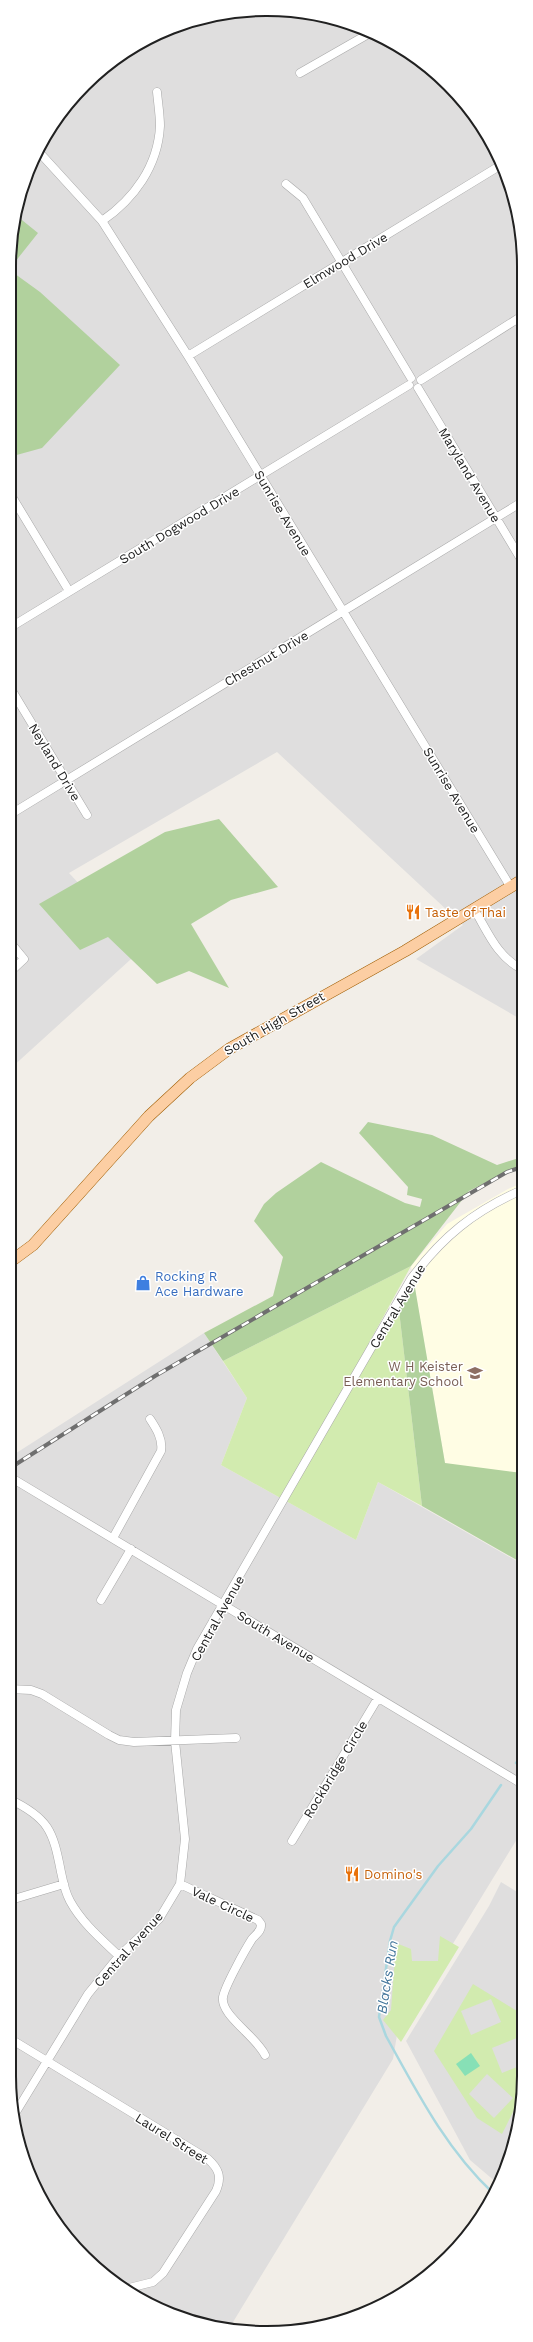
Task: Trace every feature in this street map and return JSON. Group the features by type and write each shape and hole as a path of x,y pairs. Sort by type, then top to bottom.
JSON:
{"main road":[{"name":"South High Street","path":"16,1258 33,1245 149,1116 195,1074 236,1043 405,950 517,882"}],"street":[{"path":"300,73 364,36"},
{"path":"102,220 137,190 154,158 160,126 157,92"},
{"name":"Sunrise Avenue","path":"42,156 102,220 188,356 510,886"},
{"name":"Elmwood Drive","path":"188,356 496,168"},
{"path":"286,184 303,198 414,389 421,386 421,380"},
{"path":"421,380 517,319"},
{"path":"410,381 416,376 421,380"},
{"name":"South Dogwood Drive","path":"16,624 260,476 410,381"},
{"name":"Maryland Avenue","path":"418,388 517,553"},
{"path":"16,503 69,591"},
{"name":"Chestnut Drive","path":"16,810 517,505"},
{"name":"Neyland Drive","path":"16,697 87,815"},
{"path":"474,909 500,953 510,963 517,966"},
{"path":"16,949 24,959 16,966"},
{"name":"Central Avenue","path":"18,2109 88,1994 119,1956 159,1919 180,1884 185,1839 175,1741 176,1710 187,1673 197,1649 224,1605 411,1279 443,1240 463,1223 489,1206 517,1192"},
{"path":"113,1538 162,1451 162,1442 150,1418"},
{"name":"South Avenue","path":"16,1481 517,1781"},
{"path":"101,1600 131,1549"},
{"path":"16,1689 31,1690 42,1694 119,1740 134,1742 236,1738"},
{"name":"Rockbridge Circle","path":"292,1841 378,1698"},
{"path":"16,1802 31,1810 46,1825 54,1837 69,1900 82,1920 119,1956"},
{"path":"16,1899 64,1884"},
{"name":"Vale Circle","path":"180,1884 258,1920 261,1927 253,1938 224,1992 223,2003 227,2014 242,2027 265,2055"},
{"name":"Laurel Street","path":"16,2042 208,2159 220,2173 220,2182 216,2191 163,2273 153,2282 132,2287"}],"shaded area":[{"path":"266,16 299,18 347,29 377,42 406,58 444,89 475,127 491,156 504,186 512,218 515,234 517,266 517,1017 416,959 463,925 277,752 69,873 141,950 16,1064 16,266 18,234 29,186 42,156 58,127 89,89 127,58 171,35 186,29 218,21 234,18"},
{"name":"W H Keister Elementary School","path":"517,1185 517,1476 445,1463 411,1266 447,1224"},
{"path":"204,1333 247,1398 221,1465 356,1540 378,1482 517,1561 517,1839 397,2035 393,2059 232,2324 186,2313 156,2300 127,2284 89,2253 58,2215 42,2186 29,2156 21,2124 18,2108 16,2076 16,1453"},
{"path":"501,1882 517,1892 517,2076 515,2108 504,2156 494,2180 470,2160 406,2041 489,1906"}],"green space":[{"path":"21,219 38,233 16,260"},
{"path":"16,275 40,292 120,365 42,448 16,455"},
{"path":"219,819 278,887 231,900 191,924 229,988 189,971 157,984 108,937 80,950 39,904 165,832"},
{"path":"368,1122 432,1135 497,1165 517,1159 517,1167 469,1191 411,1266 223,1361 204,1333 273,1296 283,1257 254,1221 264,1204 276,1193 321,1162 405,1203 420,1207 422,1199 407,1195 408,1187 359,1133"},
{"path":"411,1266 296,1477 398,1302 422,1506 378,1482 356,1540 221,1465 247,1398 223,1361"},
{"path":"414,1282 445,1463 517,1472 517,1560 422,1506 398,1302"},
{"path":"440,1936 459,1947 401,2042 383,2020 391,2010 396,1943 411,1949 412,1961 438,1961"},
{"path":"473,1984 517,2011 517,2038 492,2048 502,2073 517,2067 515,2108 502,2134 477,2118 434,2051","holes":["491,1999 501,2022 471,2035 461,2011","487,2074 513,2098 494,2118 469,2094"]},
{"path":"471,2053 480,2066 465,2076 456,2064"}],"waterway":[{"name":"Blacks Run","path":"489,2189 461,2158 421,2099 386,2036 379,2017 390,1941 394,1927 438,1866 471,1829 501,1785"}],"railway":[{"path":"16,1464 155,1376 507,1172 517,1169"}],"place":[{"name":"Taste of Thai","path":"413,912"},
{"name":"Rocking R Ace Hardware","path":"143,1283"},
{"name":"W H Keister Elementary School","path":"475,1373"},
{"name":"Domino's","path":"352,1874"}]}
